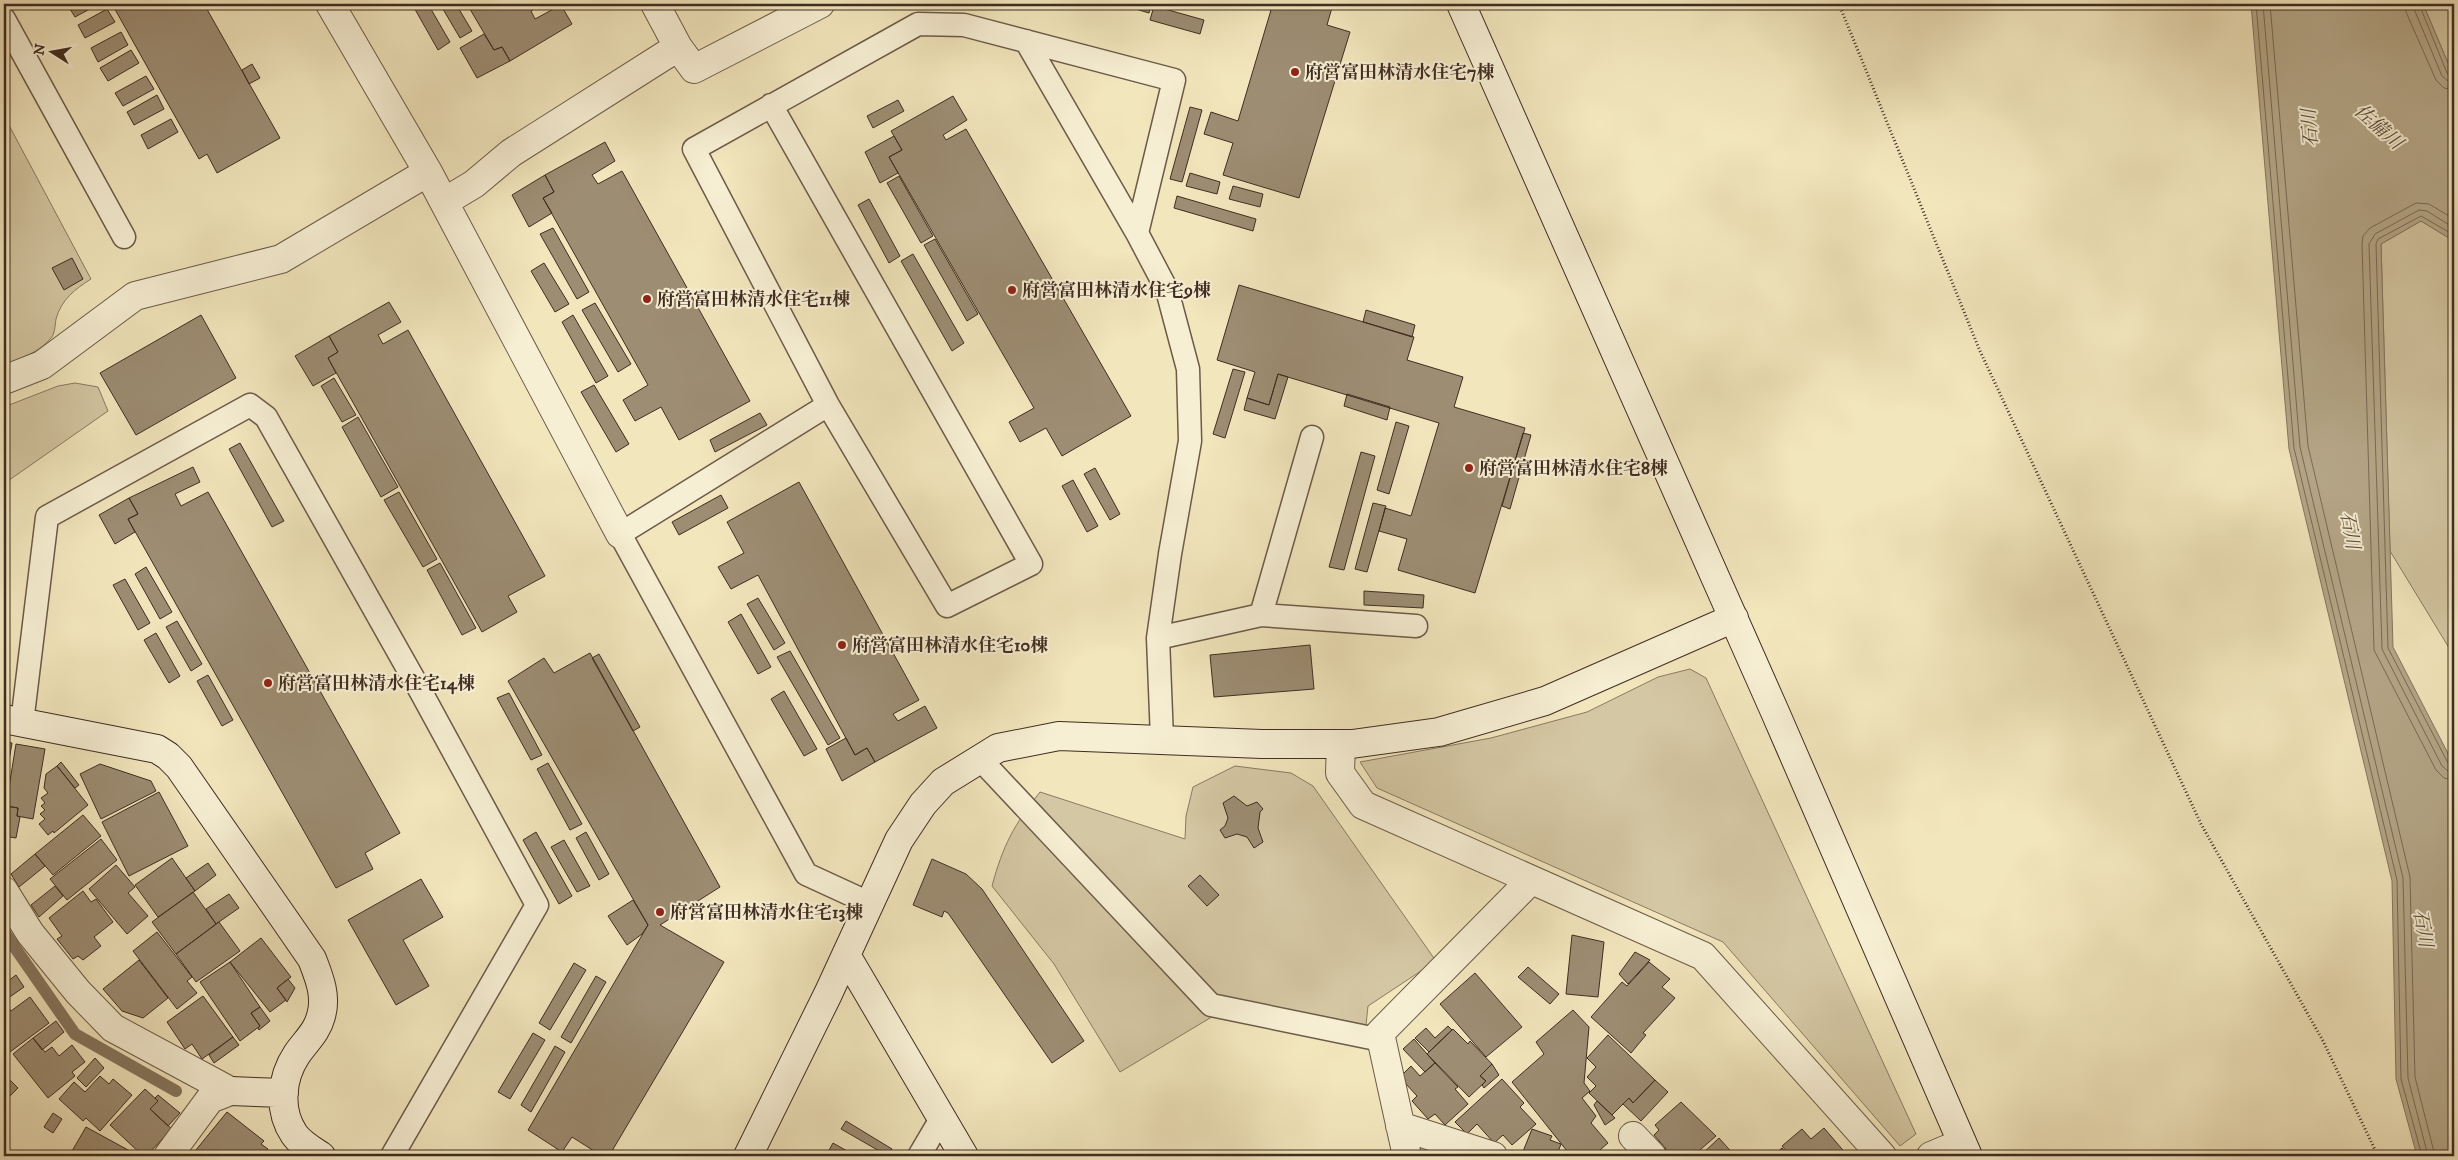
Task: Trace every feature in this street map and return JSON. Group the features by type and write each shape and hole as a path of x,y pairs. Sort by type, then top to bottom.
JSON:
{"street":[{"path":"330,4 428,172 620,534"},
{"path":"655,4 678,47 694,69 820,4"},
{"path":"1462,4 1734,618 1965,1150 1931,1156"},
{"path":"444,202 474,184 511,153 678,47"},
{"path":"4,380 42,366 135,296 281,259 428,172"},
{"path":"748,1156 846,955 899,840 923,804 943,782 998,748 1059,736 1341,744 1375,742 1439,732 1545,701 1734,618"},
{"path":"13,721 157,749 168,756 179,767 202,798 312,960 322,983 322,1014 313,1036 297,1054 289,1069 284,1085 286,1120 296,1136 321,1156"},
{"path":"1341,744 1340,773 1363,805 1704,956 1882,1156"},
{"path":"1407,1156 1380,1033 1531,880"},
{"path":"4,891 30,933 78,992 113,1028 230,1091"},
{"path":"846,955 964,1156"},
{"path":"168,1156 210,1099 230,1091 284,1093"},
{"path":"1400,1126 1493,1156"},
{"path":"1633,1136 1652,1156"}],"lane":[{"path":"4,18 124,237"},
{"path":"771,105 1031,564 947,606 828,405 694,149 771,105 918,24 964,25 1174,80 1137,233"},
{"path":"1026,41 1137,233 1166,290 1188,369 1190,441 1170,554 1158,638 1162,739"},
{"path":"13,721 47,517 250,405 266,418 421,692 537,905 392,1156"},
{"path":"828,405 620,534 806,874 869,903"},
{"path":"1260,615 1312,437"},
{"path":"1158,638 1260,615 1416,626"},
{"path":"980,759 1211,1005 1381,1040"},
{"path":"919,1156 942,1118"}],"path":[{"path":"1839,4 1996,386 2201,824 2323,1041 2378,1156"}],"shaded area":[{"path":"2423,4 2454,4 2454,77"},
{"path":"4,116 91,279 74,291 61,306 53,334 46,343 29,354 4,365"},
{"path":"2421,221 2454,241 2454,656 2390,551 2381,244"},
{"path":"75,383 98,387 108,411 5,483 4,487 4,407 58,386"},
{"path":"1690,669 1706,678 1916,1134 1900,1146 1723,942 1377,788 1360,762 1491,738 1587,712 1658,677"},
{"path":"1235,766 1291,773 1313,786 1436,961 1368,1006 1366,1025 1240,1000 1120,1072 1054,964 992,886 1000,859 1016,825 1040,792 1185,839 1186,816 1193,787"}],"water":[{"path":"2251,4 2423,4 2454,77 2454,241 2421,221 2381,244 2393,647 2454,765 2454,1156 2417,1156 2396,1079 2392,881 2289,449"}],"building":[{"path":"67,4 99,4 75,17"},
{"path":"112,4 204,4 280,138 217,173 207,154 199,159"},
{"path":"412,4 428,4 450,42 438,50"},
{"path":"440,4 456,4 472,31 460,38"},
{"path":"467,4 542,4 531,11 535,19 561,5 572,24 510,61 502,47 494,50"},
{"path":"1086,4 1105,4 1104,9"},
{"path":"1119,4 1151,4 1149,13"},
{"path":"1192,4 1209,4 1208,8"},
{"name":"府営富田林清水住宅7棟","path":"1250,4 1333,4 1327,25 1350,32 1299,198 1223,175 1233,143 1204,134 1211,112 1238,121 1271,10"},
{"path":"1154,6 1204,20 1200,34 1150,20"},
{"path":"107,9 115,22 85,38 78,25"},
{"path":"121,32 128,45 98,62 91,48"},
{"path":"484,34 494,50 502,47 510,61 477,78 460,48"},
{"path":"131,50 139,63 108,81 100,68"},
{"path":"252,64 260,78 249,84 242,70"},
{"path":"146,76 154,89 123,106 115,93"},
{"path":"157,95 164,109 134,125 127,112"},
{"name":"府営富田林清水住宅9棟","path":"953,96 967,120 943,135 946,140 966,129 1131,416 1062,456 1046,428 1020,442 1009,422 1034,408 889,157 902,150 891,131"},
{"path":"898,100 904,111 873,128 867,116"},
{"path":"1190,107 1202,110 1182,182 1170,179"},
{"path":"171,119 178,132 148,149 141,135"},
{"path":"894,136 902,150 889,157 898,173 880,183 865,152"},
{"name":"府営富田林清水住宅11棟","path":"605,142 615,161 592,175 598,184 622,171 750,401 679,440 661,407 635,421 623,400 648,385 543,198 554,192 545,175"},
{"path":"1190,173 1220,182 1217,194 1186,186"},
{"path":"545,175 554,192 543,198 552,213 529,227 512,195"},
{"path":"899,176 933,236 921,243 887,183"},
{"path":"1233,186 1263,194 1260,207 1229,199"},
{"path":"1177,196 1256,219 1253,231 1174,208"},
{"path":"869,199 900,256 889,263 858,205"},
{"path":"553,228 589,292 577,299 540,234"},
{"path":"935,239 978,314 967,321 924,245"},
{"path":"913,254 964,343 952,351 901,261"},
{"path":"72,258 83,279 64,290 52,268"},
{"path":"544,263 569,304 555,312 531,271"},
{"name":"府営富田林清水住宅8棟","path":"1239,285 1414,337 1407,360 1463,377 1454,407 1525,428 1475,593 1398,570 1407,539 1379,531 1385,508 1411,516 1439,423 1278,374 1269,405 1247,398 1255,372 1217,360"},
{"path":"389,302 401,322 378,335 383,344 408,330 545,576 508,596 517,612 482,632 328,358 338,352 329,336"},
{"path":"595,303 631,364 618,372 582,310"},
{"path":"1366,310 1415,325 1412,337 1363,322"},
{"path":"201,315 236,378 136,435 100,373"},
{"path":"573,315 608,376 596,383 562,322"},
{"path":"329,336 338,352 328,358 336,373 313,386 295,356"},
{"path":"1233,369 1245,372 1225,438 1213,434"},
{"path":"1278,374 1288,377 1275,419 1244,410 1247,398 1269,405"},
{"path":"334,378 356,415 342,422 321,386"},
{"path":"594,385 629,444 616,452 581,392"},
{"path":"1347,394 1390,407 1387,420 1344,406"},
{"path":"760,413 767,425 715,452 710,440"},
{"path":"358,417 398,487 381,497 342,427"},
{"path":"1396,422 1409,426 1389,494 1377,490"},
{"path":"1523,433 1531,435 1510,509 1502,506"},
{"path":"240,443 284,521 272,527 229,449"},
{"path":"1361,452 1375,456 1344,570 1329,567"},
{"name":"府営富田林清水住宅14棟","path":"193,467 200,482 175,494 181,506 208,492 400,833 365,853 373,869 336,888 128,519 138,514 129,498"},
{"path":"1095,468 1120,514 1110,520 1084,474"},
{"path":"1073,480 1098,526 1087,532 1062,486"},
{"name":"府営富田林清水住宅10棟","path":"799,482 919,700 893,714 898,721 925,706 937,728 875,762 867,748 855,755 758,575 731,589 718,567 744,553 727,522"},
{"path":"399,492 437,559 423,567 384,500"},
{"path":"721,495 728,508 679,535 672,522"},
{"path":"129,498 138,514 128,519 135,532 115,544 99,515"},
{"path":"1373,503 1386,506 1367,572 1355,569"},
{"path":"440,563 476,628 462,635 427,570"},
{"path":"146,567 172,612 160,619 135,574"},
{"path":"125,579 150,623 138,630 113,585"},
{"path":"1364,591 1424,595 1423,608 1364,605"},
{"path":"758,598 785,643 774,650 747,604"},
{"path":"741,614 771,667 758,674 728,622"},
{"path":"177,621 202,664 191,671 166,627"},
{"path":"156,633 180,676 169,683 144,640"},
{"path":"1310,645 1314,689 1214,697 1210,655"},
{"path":"790,651 840,738 828,745 777,657"},
{"name":"府営富田林清水住宅13棟","path":"590,653 720,887 660,925 724,962 609,1156 602,1156 572,1137 562,1152 528,1130 648,925 508,681 544,658 554,673"},
{"path":"599,654 640,727 633,731 592,658"},
{"path":"208,675 233,720 222,726 197,681"},
{"path":"784,691 817,749 804,756 771,699"},
{"path":"509,693 542,755 531,760 497,698"},
{"path":"846,738 855,755 867,748 875,762 842,781 826,749"},
{"path":"4,742 12,743 4,790"},
{"path":"16,744 45,749 33,819 17,816 18,808 6,806"},
{"path":"61,762 79,785 75,788 57,766"},
{"path":"548,763 582,824 570,830 537,769"},
{"path":"100,764 151,781 156,791 101,819 80,774"},
{"path":"57,766 88,805 54,833 53,831 48,835 39,824 45,819 40,814 45,810 41,806 45,803 41,798 48,793 44,788 46,774"},
{"path":"159,792 188,846 129,876 102,822"},
{"path":"1234,796 1247,806 1257,802 1263,809 1260,812 1258,828 1263,842 1254,848 1247,837 1237,834 1225,838 1220,830 1225,826 1228,818 1223,803"},
{"path":"6,806 18,808 17,816 20,817 16,838 4,836"},
{"path":"83,815 101,836 53,875 35,854"},
{"path":"536,832 572,896 559,904 523,840"},
{"path":"586,832 609,874 599,880 576,838"},
{"path":"101,839 117,860 67,900 50,879"},
{"path":"564,840 590,886 577,892 551,847"},
{"path":"35,854 45,866 19,887 11,874"},
{"path":"172,858 195,891 158,917 135,885"},
{"path":"932,859 966,874 982,889 1084,1041 1052,1063 948,913 944,911 942,917 913,905"},
{"path":"208,863 216,875 195,891 186,878"},
{"path":"116,865 135,887 128,893 148,916 127,934 89,889"},
{"path":"1200,875 1219,895 1207,906 1188,886"},
{"path":"421,879 443,917 403,940 429,986 396,1005 348,920"},
{"path":"55,886 63,896 39,917 31,905"},
{"path":"83,891 91,902 96,899 113,922 94,937 101,946 83,960 78,956 73,959 57,939 62,936 49,918"},
{"path":"193,892 216,924 176,954 152,922"},
{"path":"229,894 239,908 216,924 206,909"},
{"path":"633,900 648,925 642,934 627,945 608,916"},
{"path":"219,922 240,951 196,982 176,954"},
{"path":"157,932 192,977 187,981 197,993 177,1009 133,951"},
{"path":"1572,935 1604,942 1598,997 1566,994"},
{"path":"261,938 291,977 277,988 286,1000 270,1012 230,962"},
{"path":"1635,952 1650,960 1628,984 1619,974"},
{"path":"139,960 168,998 143,1018 122,1011 103,989"},
{"path":"230,962 260,1007 251,1013 260,1026 240,1041 200,982"},
{"path":"1649,962 1670,979 1662,987 1675,998 1643,1033 1646,1035 1631,1053 1591,1017 1622,982 1627,986"},
{"path":"574,963 586,970 550,1030 539,1023"},
{"path":"1528,967 1559,994 1550,1004 1518,977"},
{"path":"1475,973 1522,1027 1486,1057 1440,1004"},
{"path":"16,975 24,987 4,1001 4,984"},
{"path":"596,976 606,982 571,1043 561,1037"},
{"path":"288,979 295,988 287,1002 277,988"},
{"path":"203,996 233,1037 202,1059 192,1044 185,1049 167,1022"},
{"path":"30,997 49,1023 10,1052 4,1044 4,1001 11,1011"},
{"path":"260,1007 270,1021 259,1030 260,1026 251,1013"},
{"path":"1573,1010 1589,1027 1584,1083 1590,1091 1582,1098 1596,1116 1591,1123 1608,1143 1593,1156 1571,1156 1512,1082 1544,1054 1536,1042"},
{"path":"56,1021 64,1032 42,1050 33,1038"},
{"path":"1448,1026 1452,1030 1429,1052 1415,1038 1426,1028 1435,1038"},
{"path":"1453,1029 1468,1044 1470,1041 1492,1064 1480,1076 1486,1081 1469,1097 1427,1054"},
{"path":"533,1033 545,1040 510,1099 498,1092"},
{"path":"1608,1035 1655,1080 1633,1103 1629,1098 1612,1115 1589,1093 1596,1086 1587,1077 1596,1067 1587,1058"},
{"path":"233,1037 239,1045 214,1063 209,1055"},
{"path":"33,1038 45,1052 52,1047 59,1056 72,1045 85,1062 72,1072 75,1076 48,1098 13,1054"},
{"path":"1414,1039 1435,1063 1425,1072 1403,1049"},
{"path":"555,1046 565,1052 531,1112 521,1105"},
{"path":"95,1058 104,1068 86,1087 77,1078"},
{"path":"1435,1063 1458,1087 1455,1089 1468,1104 1445,1125 1435,1114 1428,1119 1412,1101 1417,1096 1406,1084 1403,1074 1411,1066 1420,1076"},
{"path":"1492,1064 1499,1075 1484,1088 1482,1085 1486,1081 1480,1076"},
{"path":"4,1074 18,1088 10,1096 4,1095"},
{"path":"100,1076 109,1084 113,1079 132,1095 100,1131 86,1118 83,1121 59,1099 74,1082 85,1092"},
{"path":"1502,1079 1524,1103 1520,1107 1536,1124 1512,1145 1503,1135 1494,1143 1477,1124 1467,1134 1455,1122"},
{"path":"1655,1080 1668,1092 1641,1121 1623,1104 1629,1098 1633,1103"},
{"path":"145,1089 158,1101 150,1109 172,1129 146,1156 143,1156 110,1125"},
{"path":"158,1095 180,1113 168,1126 150,1109 158,1101 155,1098"},
{"path":"1597,1101 1615,1118 1605,1125 1594,1105"},
{"path":"1681,1102 1716,1136 1693,1156 1668,1156 1663,1151 1666,1149 1654,1135 1659,1130 1655,1125"},
{"path":"227,1112 264,1141 261,1144 268,1149 262,1156 191,1156"},
{"path":"53,1113 62,1119 53,1133 44,1127"},
{"path":"846,1121 892,1149 888,1156 841,1129"},
{"path":"86,1127 139,1156 80,1156 72,1151"},
{"path":"1824,1128 1848,1156 1791,1156 1782,1146 1802,1129 1811,1139"},
{"path":"1532,1129 1552,1136 1550,1140 1561,1144 1558,1152 1569,1156 1522,1154"},
{"path":"1719,1138 1735,1156 1700,1156"},
{"path":"833,1143 856,1156 836,1156 828,1152"},
{"path":"1428,1146 1452,1156 1424,1156"},
{"path":"1782,1148 1789,1156 1772,1156"}],"waterway":[{"path":"4,932 75,1034 176,1091"}],"place":[{"name":"府営富田林清水住宅7棟","path":"1295,72"},
{"name":"府営富田林清水住宅9棟","path":"1012,290"},
{"name":"府営富田林清水住宅11棟","path":"647,299"},
{"name":"府営富田林清水住宅8棟","path":"1469,468"},
{"name":"府営富田林清水住宅10棟","path":"842,645"},
{"name":"府営富田林清水住宅14棟","path":"268,683"},
{"name":"府営富田林清水住宅13棟","path":"660,912"}],"water label":[{"name":"佐備川","path":"2379,126"},
{"name":"石川","path":"2309,128"},
{"name":"石川","path":"2351,530"},
{"name":"石川","path":"2424,928"}]}
